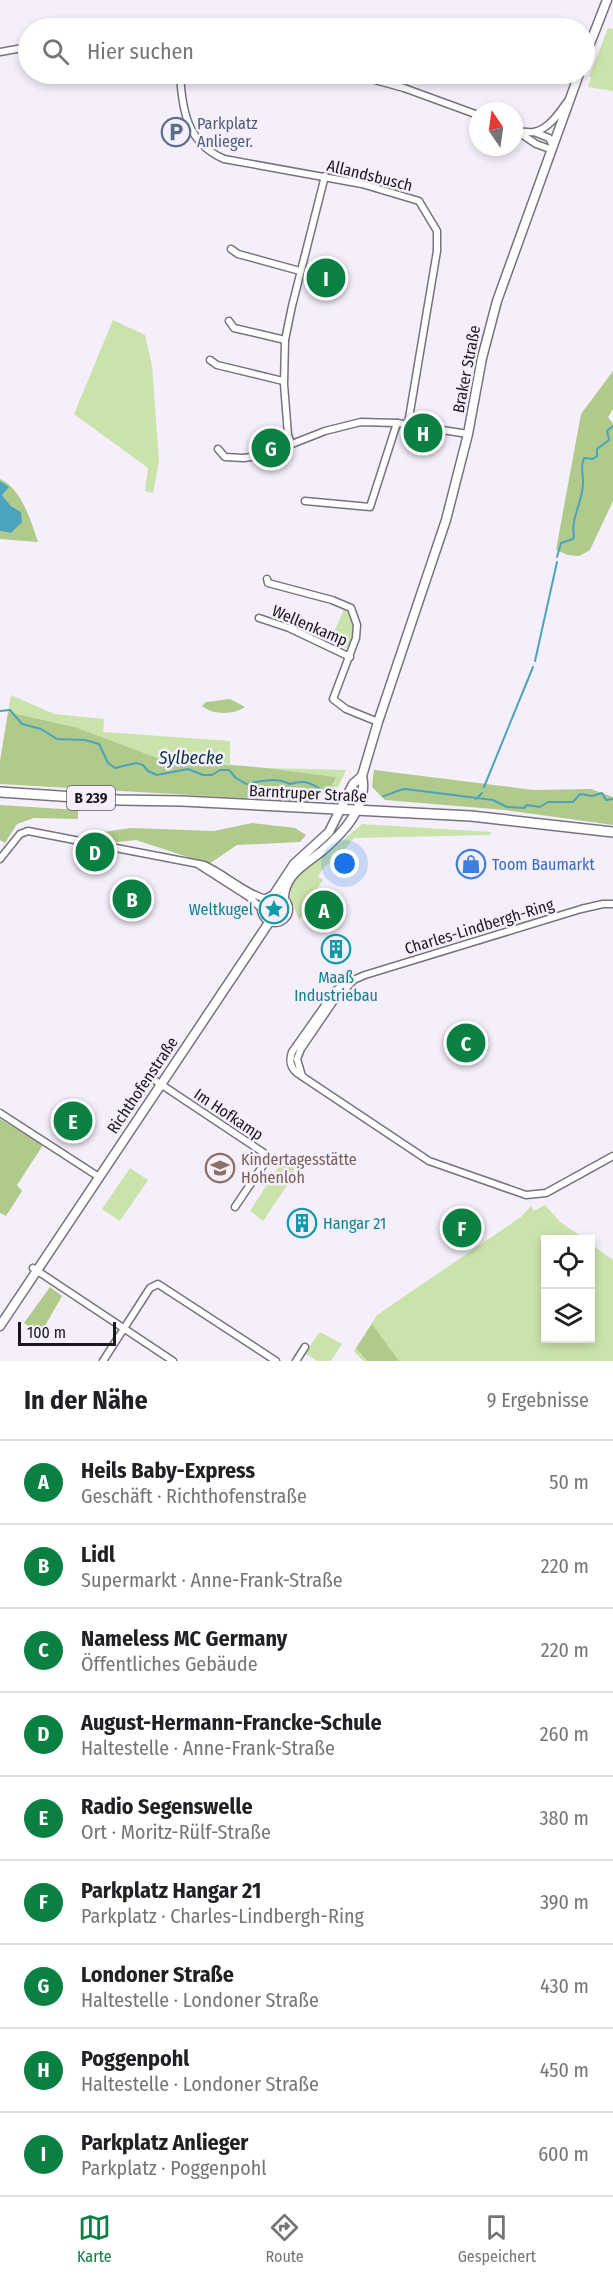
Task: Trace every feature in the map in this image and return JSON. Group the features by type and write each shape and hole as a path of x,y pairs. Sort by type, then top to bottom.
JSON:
{"main road":[{"name":"Barntruper Straße","path":"0,792 471,816 613,832"}],"street":[{"path":"595,32 607,0"},
{"path":"0,52 18,49"},
{"name":"Allandsbusch","path":"182,84 191,129 202,146 211,153 224,159 362,184 418,201 438,231 437,251 408,424"},
{"path":"390,84 469,112"},
{"name":"Braker Straße","path":"358,810 364,785 362,776 378,722 446,520 468,434 492,316 575,84"},
{"path":"534,132 555,118 569,100"},
{"path":"523,131 534,132 549,138 551,147"},
{"path":"523,136 551,147"},
{"path":"291,443 288,435 284,381 285,340 325,176"},
{"path":"231,249 238,254 300,271"},
{"path":"229,321 234,328 285,340"},
{"path":"210,360 217,365 284,381"},
{"path":"218,449 225,457 251,458 332,429 379,421 468,434"},
{"path":"305,501 370,507 397,423"},
{"name":"Wellenkamp","path":"267,579 268,583 332,600 351,608 357,625 356,638 333,699 346,709 378,722"},
{"name":"Wellenkamp","path":"260,618 289,628 350,657"},
{"name":"Braker Straße","path":"341,810 353,784 362,776"},
{"path":"265,916 270,897 294,864 329,832 341,810"},
{"path":"199,865 251,899 265,916 277,922 285,917 287,908 284,900 285,889 298,869 322,851 358,810"},
{"path":"0,859 20,834 28,831 211,867 255,895 284,900"},
{"name":"Charles-Lindbergh-Ring","path":"613,904 581,909 353,980 333,1002 297,1056 302,1076 429,1161 526,1195 546,1193 613,1156"},
{"name":"Richthofenstraße","path":"0,1326 265,916"},
{"name":"Im Hofkamp","path":"158,1083 264,1153 264,1164 235,1207"},
{"path":"0,1113 97,1175"},
{"path":"35,1269 173,1361"},
{"name":"Richthofenstraße","path":"0,1317 35,1269"},
{"path":"103,1361 150,1288 158,1284 265,1358 276,1361"},
{"path":"296,1361 305,1347"}],"green space":[{"path":"608,28 613,29 613,91 588,87 589,84 595,84 595,62"},
{"path":"113,320 145,335 152,366 159,461 153,493 145,491 148,468 74,414"},
{"path":"613,371 613,409 608,417 613,424 613,501 590,550 579,556 568,555 556,550 581,414"},
{"path":"0,479 7,483 19,497 38,542 0,539 0,531 11,533 21,512 11,506 2,495"},
{"path":"344,609 353,618 353,638 348,649 330,641"},
{"path":"11,695 54,714 104,719 103,732 230,741 230,764 160,759 75,727 8,712"},
{"path":"230,699 245,707 223,713 211,711 202,706 206,702"},
{"path":"8,712 75,727 160,759 267,768 336,777 331,787 312,802 0,784 0,761"},
{"path":"267,768 346,770 337,789 322,794 331,787 335,777"},
{"path":"374,770 533,790 591,789 613,797 613,825 505,810 385,800 372,787"},
{"path":"0,805 78,810 78,819 34,818 17,824 5,843 0,840"},
{"path":"252,823 295,828 306,835 300,842 237,845 209,864 136,840 117,842 103,837 103,832 131,828 214,831"},
{"path":"362,824 491,832 490,835 354,838 339,856 324,867 318,876 323,880 304,906 305,912 299,920 290,896 291,891 288,888 298,872"},
{"path":"0,1119 43,1145 17,1185 22,1191 6,1216 0,1213"},
{"path":"284,1158 295,1165 292,1178 263,1221 250,1211"},
{"path":"130,1168 148,1180 120,1221 102,1209"},
{"path":"545,1205 560,1222 579,1235 541,1235 541,1343 595,1343 595,1247 613,1260 613,1361 399,1361 367,1332 356,1348 367,1361 363,1361 354,1351 377,1315 521,1217 531,1206 534,1211"},
{"path":"50,1287 62,1296 42,1331 34,1330 24,1323"},
{"path":"372,1324 399,1361 367,1361 356,1348"},
{"path":"319,1333 342,1344 331,1361 317,1361 305,1353"}],"water":[{"path":"0,481 9,487 2,495 11,506 21,512 22,522 11,533 0,531"}],"waterway":[{"path":"557,557 561,543 573,539 574,536 574,522 583,488 584,458 593,459 597,456 597,449 609,440 607,431 613,426"},
{"path":"535,661 557,562"},
{"path":"484,787 533,667"},
{"name":"Sylbecke","path":"0,711 10,710 22,724 41,729 57,739 85,740 99,744 108,763 115,768 136,763 157,775 188,769 203,775 229,770 246,784 268,780 290,784 306,782 328,793"},
{"name":"Sylbecke","path":"383,796 405,789 493,800 507,807 524,808 527,805 540,807 548,802 573,802 580,794 592,796 602,793 606,800 613,799"},
{"name":"Sylbecke","path":"476,799 482,793"}],"place":[{"name":"Parkplatz Anlieger.","path":"176,132"},
{"name":"Parkplatz Anlieger","path":"326,278"},
{"name":"Poggenpohl","path":"423,433"},
{"name":"Londoner Straße","path":"271,448"},
{"name":"August-Hermann-Francke-Schule","path":"95,852"},
{"name":"Toom Baumarkt","path":"471,864"},
{"name":"Lidl","path":"132,899"},
{"name":"Weltkugel","path":"274,909"},
{"name":"Heils Baby-Express","path":"324,910"},
{"name":"Maaß Industriebau","path":"336,949"},
{"name":"Nameless MC Germany","path":"466,1043"},
{"name":"Radio Segenswelle","path":"73,1121"},
{"name":"Kindertagesstätte Hohenloh","path":"220,1168"},
{"name":"Hangar 21","path":"302,1223"},
{"name":"Parkplatz Hangar 21","path":"462,1228"}]}
